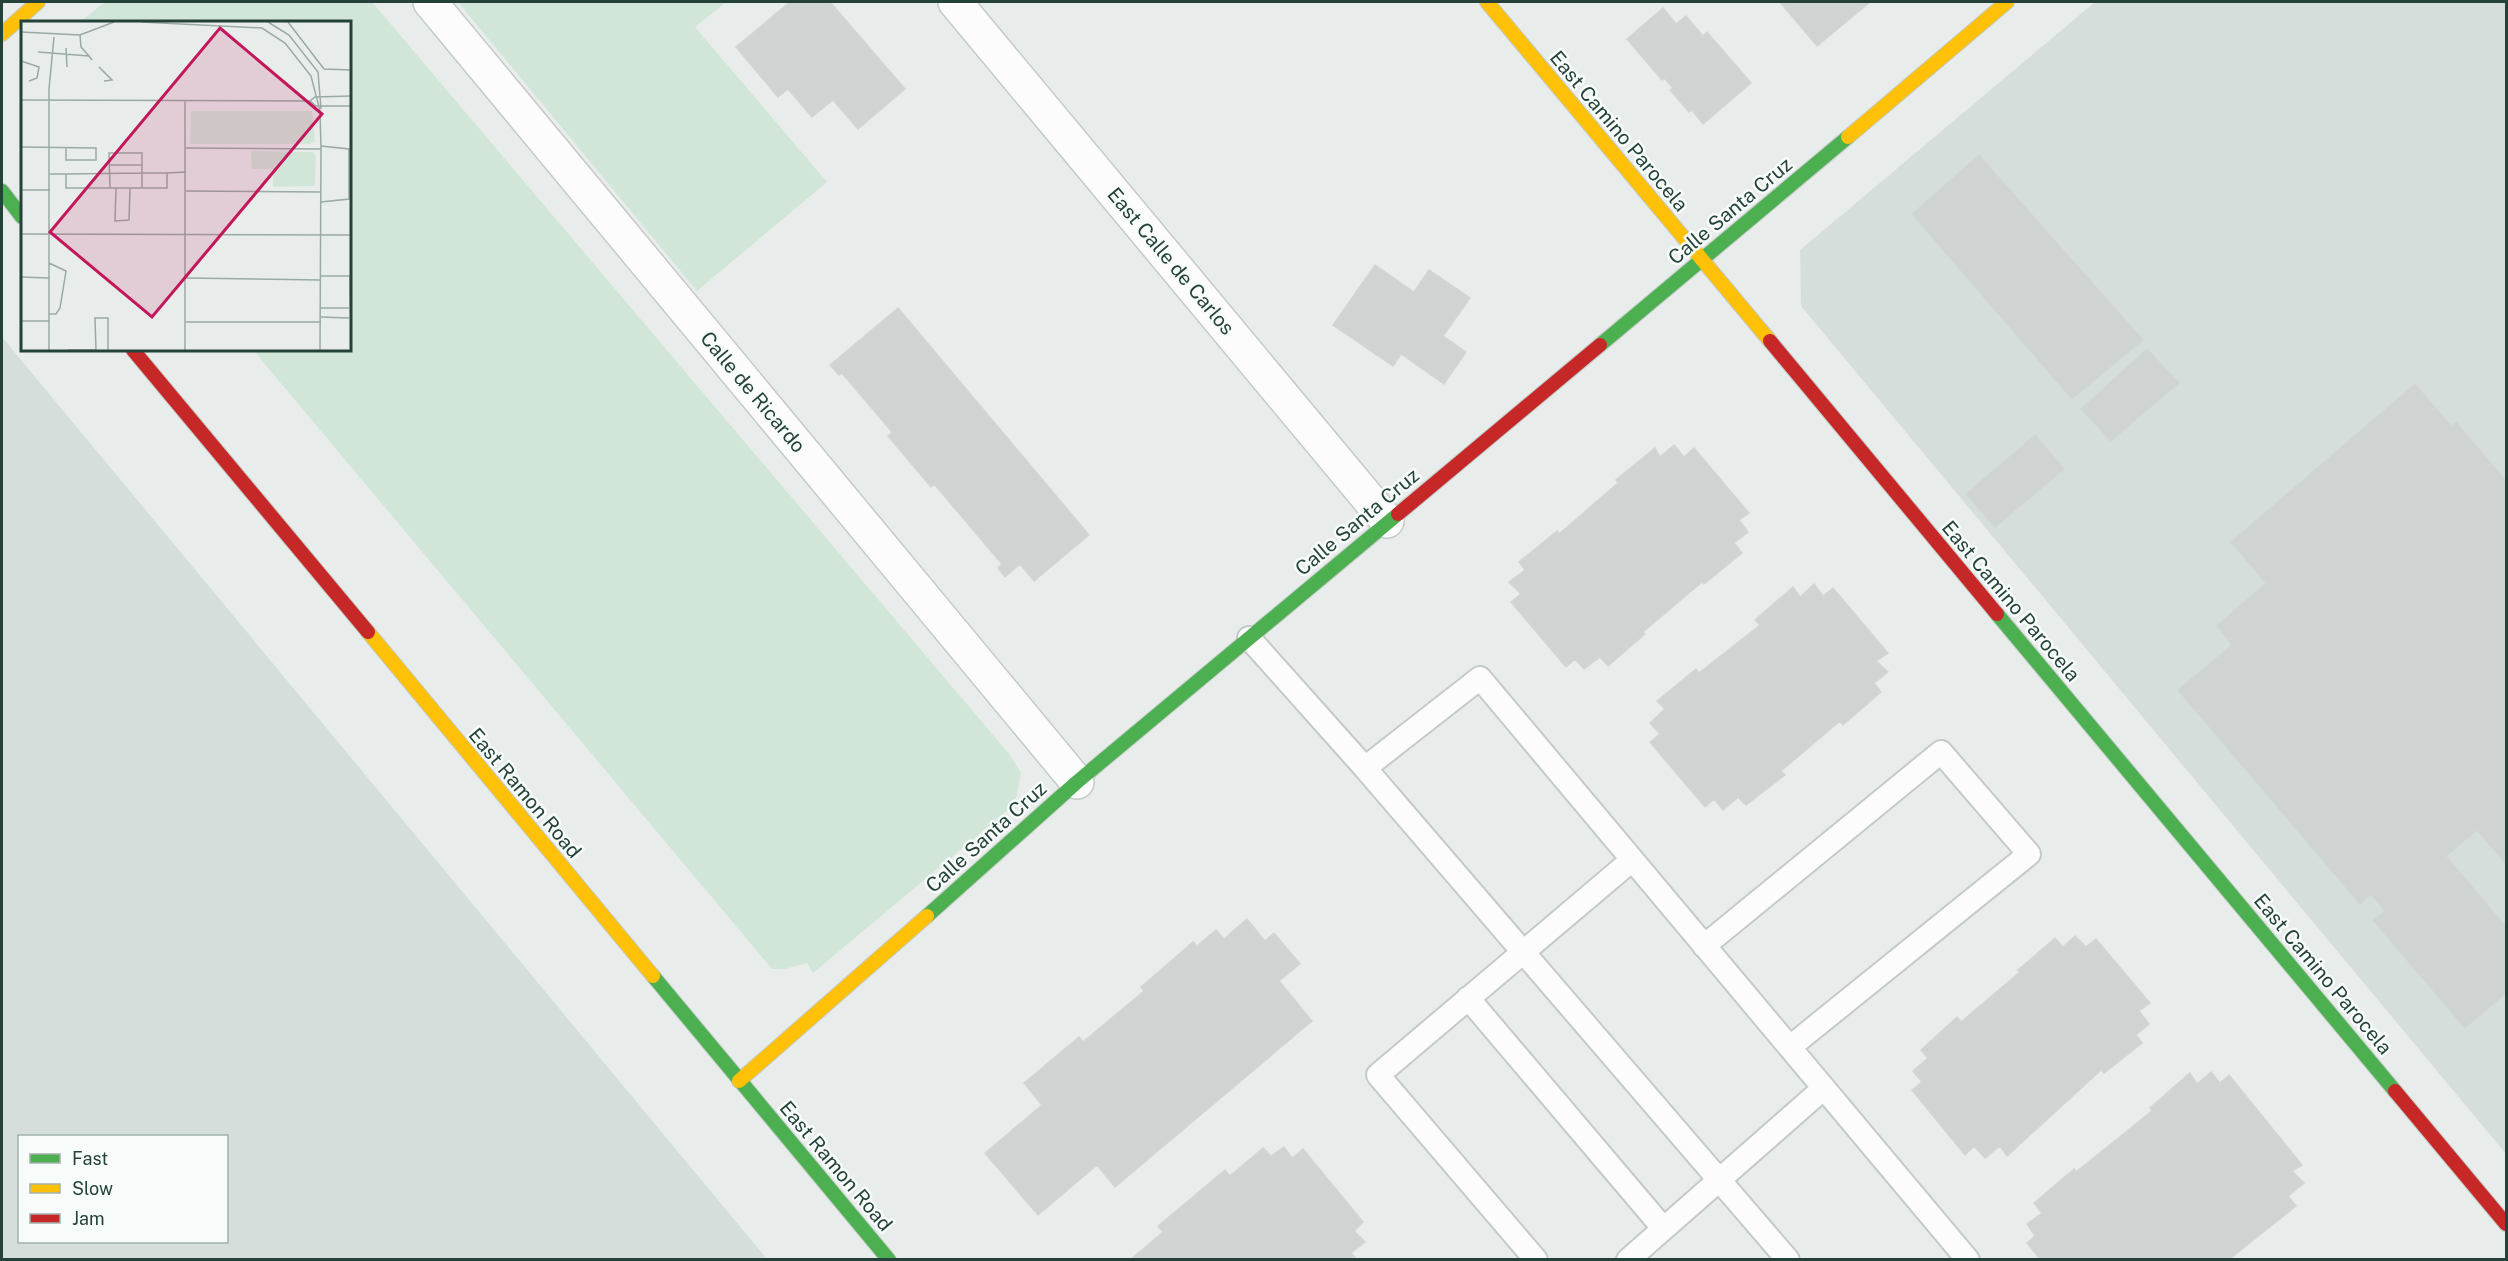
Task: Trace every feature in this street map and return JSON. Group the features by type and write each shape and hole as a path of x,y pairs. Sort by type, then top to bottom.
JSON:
{"street":[{"path":"2,34 38,2"},
{"name":"Calle de Ricardo","path":"430,2 1077,782"},
{"name":"East Calle de Carlos","path":"955,2 1387,521"},
{"name":"East Camino Parocela","path":"1486,2 2506,1224"},
{"name":"Calle Santa Cruz","path":"739,1081 830,1004 1077,782 2007,2"},
{"path":"2,191 21,216"},
{"name":"East Ramon Road","path":"134,351 889,1260"}],"lane":[{"path":"1249,638 1365,768 1788,1260"},
{"path":"1365,768 1479,678 1968,1260"},
{"path":"1704,946 1941,752 2029,854 1790,1047"},
{"path":"1536,1260 1378,1075 1632,860"},
{"path":"1468,999 1664,1228"},
{"path":"1628,1260 1718,1178 1824,1088"}],"shaded area":[{"path":"2095,2 2506,2 2506,1154 1801,306 1800,250"},
{"path":"2,337 767,1259 2,1259"}],"green space":[{"path":"105,2 372,2 1010,755 1021,773 1015,804 813,973 807,963 785,969 772,969 254,351 351,351 351,21 81,21"},
{"path":"458,2 726,2 695,27 827,182 697,291"}],"building":[{"path":"790,2 830,2 905,89 858,129 833,100 812,117 788,89 778,97 736,47"},
{"path":"1780,2 1870,2 1817,46"},
{"path":"1663,8 1676,24 1686,16 1703,36 1707,32 1751,83 1703,124 1692,110 1689,112 1670,90 1673,88 1664,78 1662,80 1627,39"},
{"path":"1979,155 2143,340 2072,399 1912,214"},
{"path":"1375,265 1414,292 1429,270 1470,298 1443,336 1466,352 1444,384 1401,354 1393,366 1333,325"},
{"path":"898,308 1089,535 1034,581 1020,564 1005,577 998,568 1002,564 934,484 931,487 888,436 892,432 842,373 839,375 830,365"},
{"path":"2147,349 2179,383 2111,441 2081,409"},
{"path":"2415,384 2451,426 2456,422 2506,481 2506,864 2477,830 2446,856 2506,927 2506,993 2465,1028 2373,920 2385,911 2371,894 2360,904 2178,690 2232,645 2217,626 2266,583 2231,542"},
{"path":"2035,435 2064,469 1995,527 1966,494"},
{"path":"1674,445 1684,457 1694,448 1749,513 1739,520 1748,532 1734,543 1742,553 1704,584 1702,582 1643,632 1645,634 1608,666 1600,657 1584,669 1575,659 1566,667 1511,602 1521,594 1509,582 1525,570 1519,562 1557,531 1559,534 1618,483 1616,480 1655,448 1660,457"},
{"path":"1814,584 1823,596 1833,588 1888,653 1876,661 1888,672 1874,683 1881,692 1843,725 1840,721 1781,771 1785,775 1746,805 1738,797 1723,810 1714,799 1705,807 1650,742 1660,734 1650,723 1665,709 1657,701 1696,669 1699,673 1760,625 1755,620 1793,587 1800,597"},
{"path":"1247,919 1265,941 1274,933 1300,964 1279,981 1312,1021 1115,1187 1097,1165 1038,1215 985,1153 1042,1105 1024,1083 1079,1037 1083,1042 1144,991 1141,987 1193,942 1197,946 1216,930 1224,939"},
{"path":"2075,936 2086,947 2096,939 2150,1003 2139,1011 2149,1024 2136,1035 2142,1043 2104,1073 2101,1070 2007,1156 2000,1146 1985,1158 1974,1146 1965,1155 1912,1090 1922,1082 1913,1071 1928,1058 1921,1050 1957,1017 1961,1022 2020,972 2018,970 2055,938 2063,947"},
{"path":"2211,1072 2220,1083 2229,1075 2302,1165 2292,1171 2304,1183 2288,1196 2296,1206 2232,1257 2234,1260 2041,1260 2027,1243 2035,1236 2027,1224 2042,1213 2034,1203 2074,1169 2076,1172 2152,1111 2150,1108 2190,1073 2197,1084"},
{"path":"1284,1147 1292,1158 1303,1149 1363,1222 1354,1231 1365,1242 1351,1253 1357,1260 1130,1260 1163,1232 1158,1226 1225,1170 1230,1176 1263,1148 1271,1156"}],"traffic: fast":[{"path":"1600,345 1848,137"},
{"path":"2,191 21,216"},
{"path":"927,916 1077,782 1398,514"},
{"path":"1997,614 2395,1091"},
{"path":"653,976 889,1260"}],"traffic: slow":[{"path":"2,34 38,2"},
{"path":"1487,2 1770,341"},
{"path":"1848,137 2007,2"},
{"path":"368,632 653,976"},
{"path":"739,1081 927,916"}],"traffic: jam":[{"path":"1770,341 1997,614"},
{"path":"1398,514 1600,345"},
{"path":"134,351 368,632"},
{"path":"2395,1091 2506,1224"}]}
